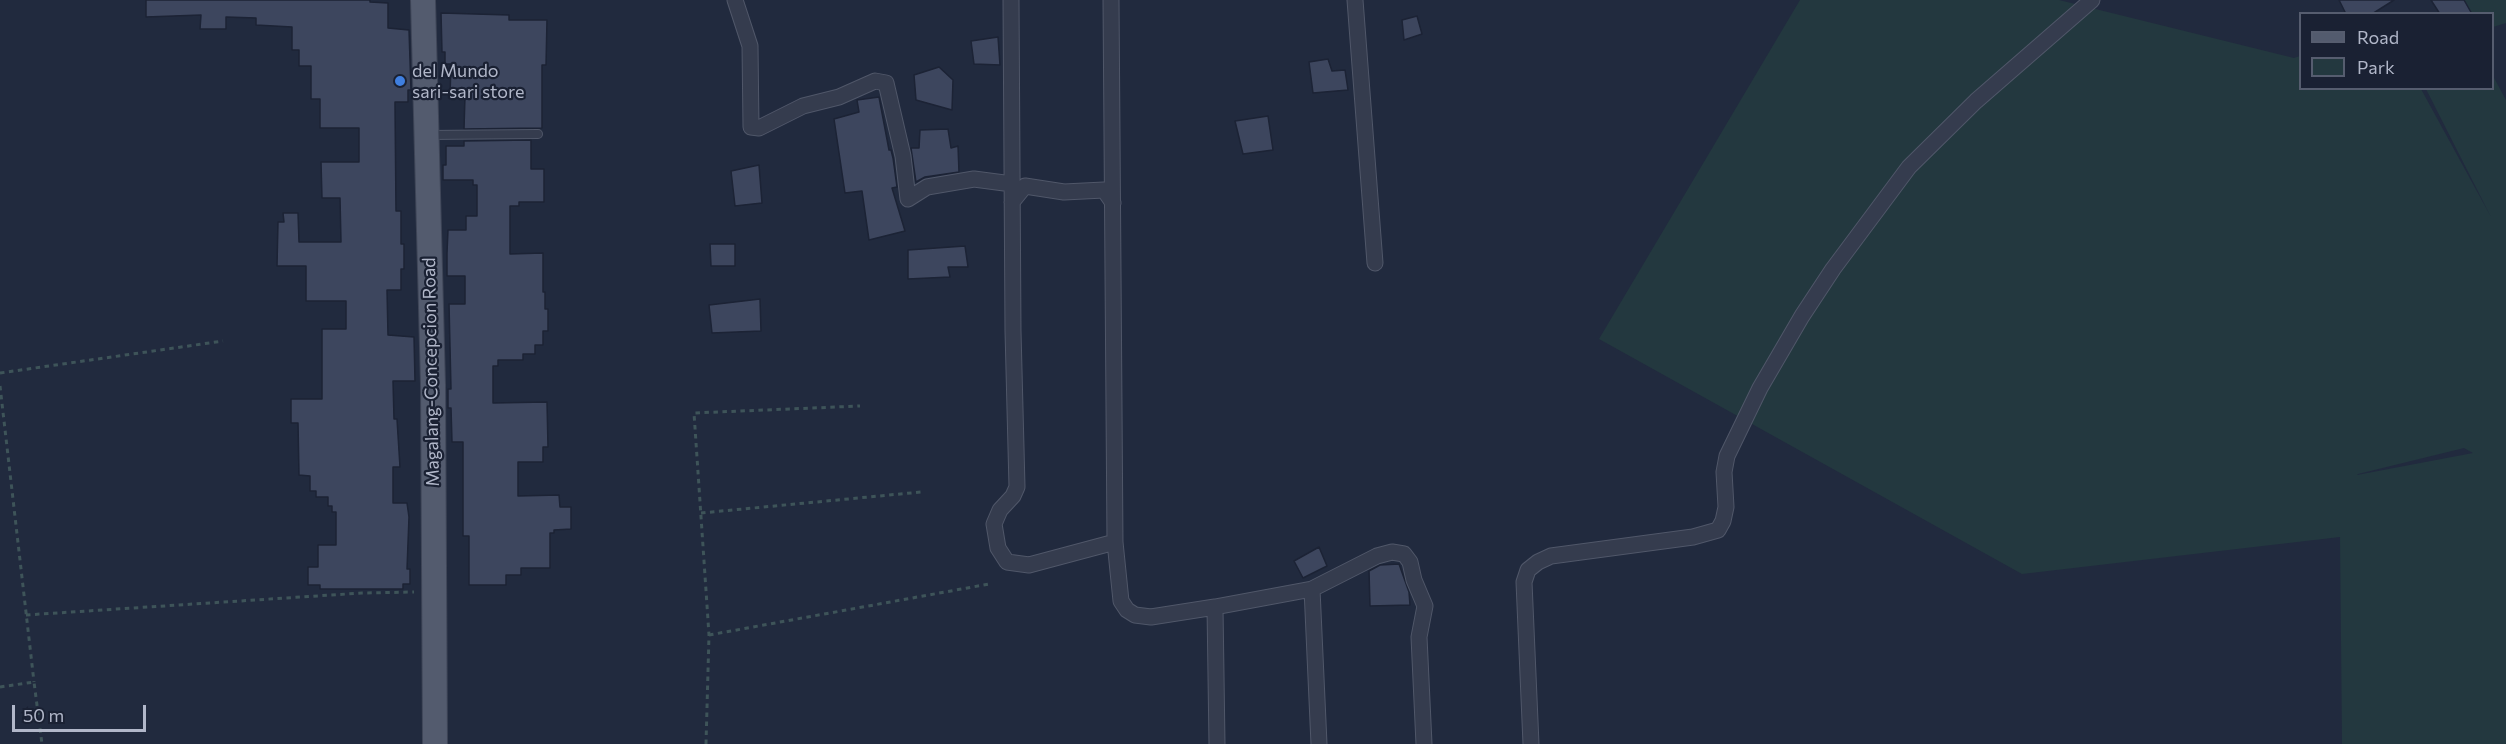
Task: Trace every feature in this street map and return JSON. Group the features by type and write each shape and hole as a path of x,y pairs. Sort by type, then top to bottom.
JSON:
{"main road":[{"name":"Magalang-Concepcion Road","path":"423,0 433,385 435,744"}],"street":[{"path":"735,0 750,46 751,127 759,128 803,106 839,97 875,81 886,83 903,156 908,199 927,187 974,179 1012,184"},
{"path":"1011,0 1012,331 1017,487 1013,496 1000,510 994,524 998,548 1006,562 1029,565 1114,542"},
{"path":"1111,0 1114,542 1121,601 1127,610 1135,615 1151,617 1215,608 1312,589 1377,556 1392,552 1404,554 1410,562 1414,580 1425,606 1419,637 1424,744"},
{"path":"1355,0 1375,263"},
{"path":"1531,744 1524,582 1528,570 1551,556 1693,537 1718,530 1726,507 1724,472 1727,456 1760,388 1802,316 1833,269 1909,166 1976,101 2092,0"},
{"path":"1012,202 1024,186 1064,192 1104,190 1113,203"},
{"path":"1312,589 1319,744"},
{"path":"1215,608 1216,744"}],"lane":[{"path":"426,135 538,134"}],"path":[{"path":"0,373 223,341"},
{"path":"0,386 42,744"},
{"path":"706,744 709,635 694,413 860,406"},
{"path":"701,513 921,492"},
{"path":"709,635 989,584"},
{"path":"26,615 434,590"},
{"path":"0,687 34,682"}],"green space":[{"path":"1800,0 2059,0 2294,58 2299,56 2299,90 2422,90 2491,217 2427,90 2494,90 2494,78 2506,100 2506,744 2342,744 2340,537 2022,574 1599,339","holes":["2464,448 2473,453 2357,475"]},
{"path":"2444,0 2506,0 2506,23 2494,27 2494,12 2453,12"}],"building":[{"path":"146,0 370,0 370,2 388,3 388,28 409,30 411,90 408,90 408,102 395,102 396,211 401,211 404,269 401,269 401,290 387,290 388,335 414,337 415,381 393,381 394,419 397,419 400,467 393,467 393,503 407,503 409,517 407,569 410,569 410,584 403,584 403,589 320,589 320,585 308,585 308,567 318,567 318,545 336,545 336,512 332,512 332,506 328,506 328,497 316,497 316,491 310,491 310,476 299,475 298,423 291,423 291,399 322,399 322,329 346,329 346,301 306,301 306,266 277,266 278,222 284,222 283,213 298,213 299,242 341,242 340,198 322,198 321,162 359,162 359,128 320,128 320,99 311,99 311,66 299,66 299,50 292,50 292,27 256,25 256,18 226,17 226,29 200,29 201,15 146,17"},
{"path":"2339,0 2394,0 2375,12 2345,12"},
{"path":"2431,0 2464,0 2471,12 2439,12"},
{"path":"441,13 509,15 509,20 547,20 546,65 542,65 542,128 464,129 465,96 450,96 451,64 445,64 445,52 442,52"},
{"path":"1417,16 1422,34 1404,40 1402,20"},
{"path":"998,37 1000,65 974,64 971,41"},
{"path":"1328,59 1332,71 1345,70 1348,90 1313,93 1309,62"},
{"path":"939,67 953,80 952,110 916,100 914,75"},
{"path":"879,97 889,150 893,158 897,187 892,188 905,231 869,240 862,191 845,193 834,119 859,112 857,100"},
{"path":"1268,116 1273,150 1243,154 1235,121"},
{"path":"948,129 951,148 958,146 959,172 925,177 916,182 911,148 919,148 920,130"},
{"path":"531,140 531,169 544,169 544,202 519,202 519,206 510,206 510,254 543,253 543,292 545,292 545,309 548,309 548,331 543,331 543,345 535,345 535,354 523,354 523,360 498,360 498,366 493,366 493,403 547,402 548,447 543,447 543,462 518,462 518,496 559,495 560,507 571,507 571,529 554,530 554,533 550,533 550,568 521,568 521,575 506,575 506,585 469,585 469,536 463,536 463,442 452,442 451,408 448,408 448,389 451,389 449,304 465,304 465,276 447,276 447,253 448,230 466,230 466,216 477,216 477,185 473,185 473,180 443,180 443,165 446,165 446,146 464,146 464,141"},
{"path":"759,165 762,203 735,206 731,171"},
{"path":"710,244 735,244 735,266 711,266"},
{"path":"965,246 968,267 948,267 950,277 908,279 908,250"},
{"path":"760,299 761,331 712,333 709,305"},
{"path":"1319,547 1327,566 1303,578 1294,561"},
{"path":"1399,564 1409,592 1410,605 1370,606 1369,571 1380,565"}],"place":[{"name":"del Mundo sari-sari store","path":"400,81"}]}
